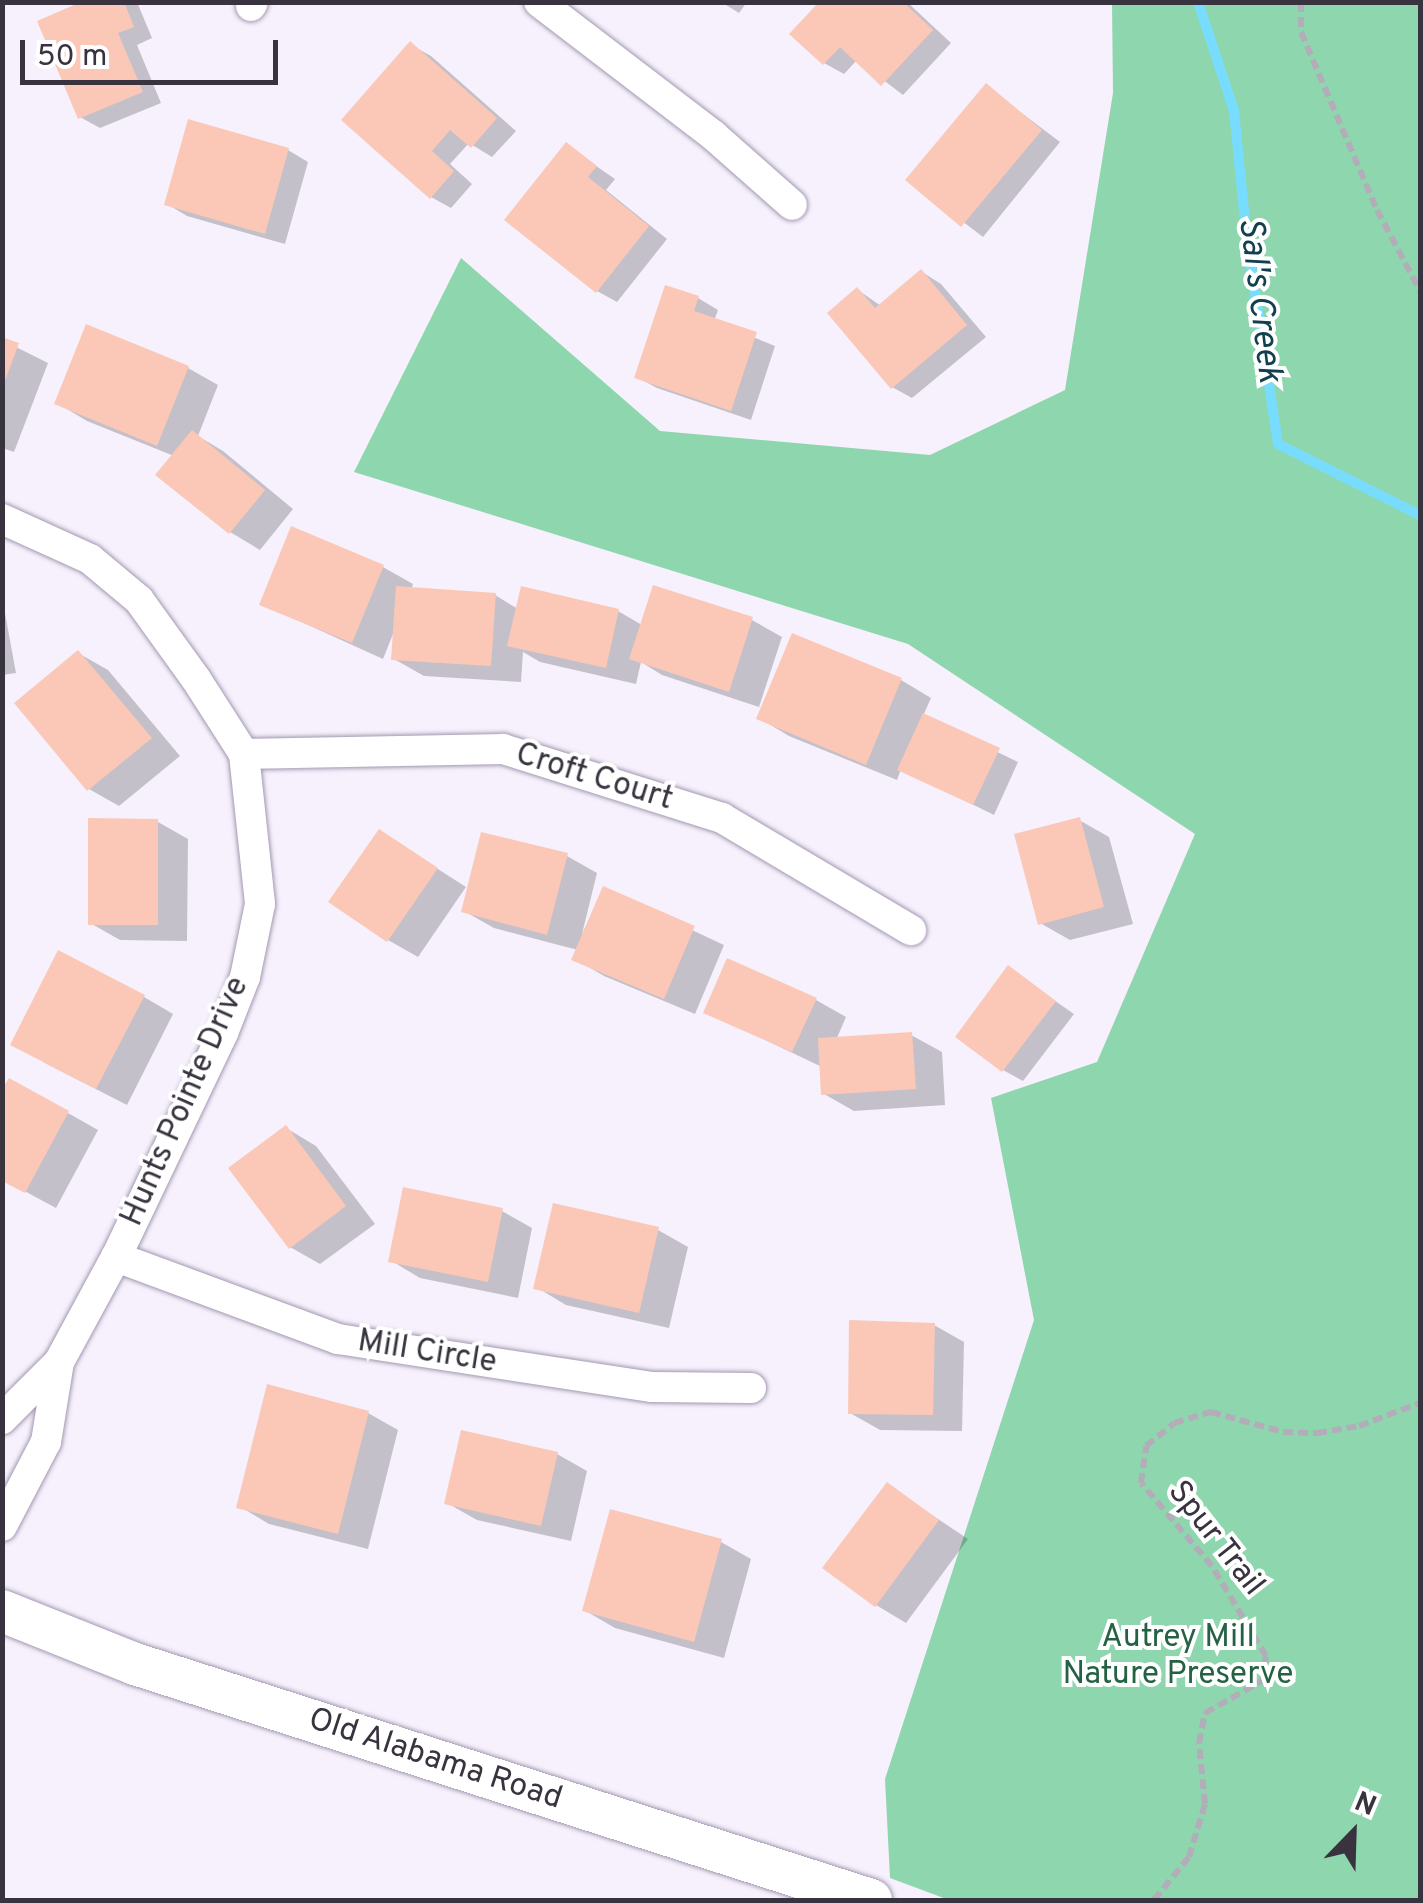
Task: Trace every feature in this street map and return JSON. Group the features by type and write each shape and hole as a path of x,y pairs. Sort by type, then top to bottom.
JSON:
{"main road":[{"name":"Old Alabama Road","path":"2,1611 135,1664 871,1900"}],"street":[{"path":"539,2 714,136 792,206"},
{"name":"Hunts Pointe Drive","path":"2,519 90,559 139,600 244,754 260,904 245,977 223,1034 116,1257 59,1362 2,1419"},
{"name":"Croft Court","path":"244,754 504,748 722,818 911,930"},
{"name":"Mill Circle","path":"116,1257 338,1339 652,1387 751,1388"},
{"name":"Hunts Pointe Drive","path":"2,1526 46,1442 59,1362"}],"path":[{"path":"1301,2 1302,32 1377,210 1420,291"},
{"name":"Spur Trail","path":"1154,1900 1190,1857 1205,1804 1198,1743 1205,1713 1262,1680 1266,1656 1212,1566 1140,1482 1146,1446 1174,1423 1211,1412 1283,1432 1318,1434 1359,1426 1420,1403"}],"green space":[{"name":"Autrey Mill Nature Preserve","path":"1112,3 1420,3 1420,1900 949,1900 890,1878 885,1779 1034,1320 991,1098 1097,1062 1195,834 908,644 354,472 461,258 660,431 930,455 1065,390 1113,93"}],"building":[{"path":"81,2 124,2 134,27 118,33 143,92 78,119 37,21"},
{"path":"819,2 903,2 933,30 881,86 840,47 823,65 789,34"},
{"path":"410,41 497,118 471,148 450,130 432,151 454,171 430,199 341,120"},
{"path":"986,83 1042,130 961,227 905,180"},
{"path":"188,119 289,148 265,234 164,205"},
{"path":"566,142 597,166 588,177 649,226 596,293 504,220"},
{"path":"921,269 967,325 891,389 827,313 857,287 875,308"},
{"path":"665,285 699,296 694,311 757,332 731,411 634,378"},
{"path":"86,324 189,366 157,446 54,404"},
{"path":"2,337 19,343 3,386 2,386"},
{"path":"192,430 265,490 229,534 155,475"},
{"path":"291,526 384,565 352,643 259,605"},
{"path":"653,585 753,617 729,692 629,659"},
{"path":"396,586 496,593 491,666 391,660"},
{"path":"521,586 619,609 606,668 507,646"},
{"path":"792,633 902,678 866,765 756,719"},
{"path":"78,650 152,738 87,791 14,703"},
{"path":"923,713 1000,748 973,805 897,770"},
{"path":"1080,817 1104,907 1038,925 1014,834"},
{"path":"88,818 158,819 158,925 88,925"},
{"path":"379,829 438,868 387,942 328,902"},
{"path":"481,832 568,853 547,935 461,912"},
{"path":"603,886 695,926 664,999 571,960"},
{"path":"58,950 145,995 96,1089 10,1045"},
{"path":"727,958 817,998 792,1052 703,1013"},
{"path":"1008,965 1056,1001 1002,1072 955,1037"},
{"path":"912,1032 916,1089 821,1095 818,1038"},
{"path":"9,1078 69,1111 25,1193 2,1181 2,1089"},
{"path":"286,1125 346,1206 289,1249 228,1168"},
{"path":"403,1187 503,1208 488,1282 388,1262"},
{"path":"553,1203 659,1227 639,1313 533,1289"},
{"path":"849,1320 935,1323 933,1415 848,1414"},
{"path":"267,1384 369,1411 338,1534 236,1508"},
{"path":"461,1430 558,1452 541,1526 444,1504"},
{"path":"887,1482 939,1520 875,1607 822,1568"},
{"path":"610,1509 722,1539 694,1642 582,1611"}],"waterway":[{"name":"Sal's Creek","path":"1198,2 1234,111 1247,241 1278,444 1420,515"}]}
